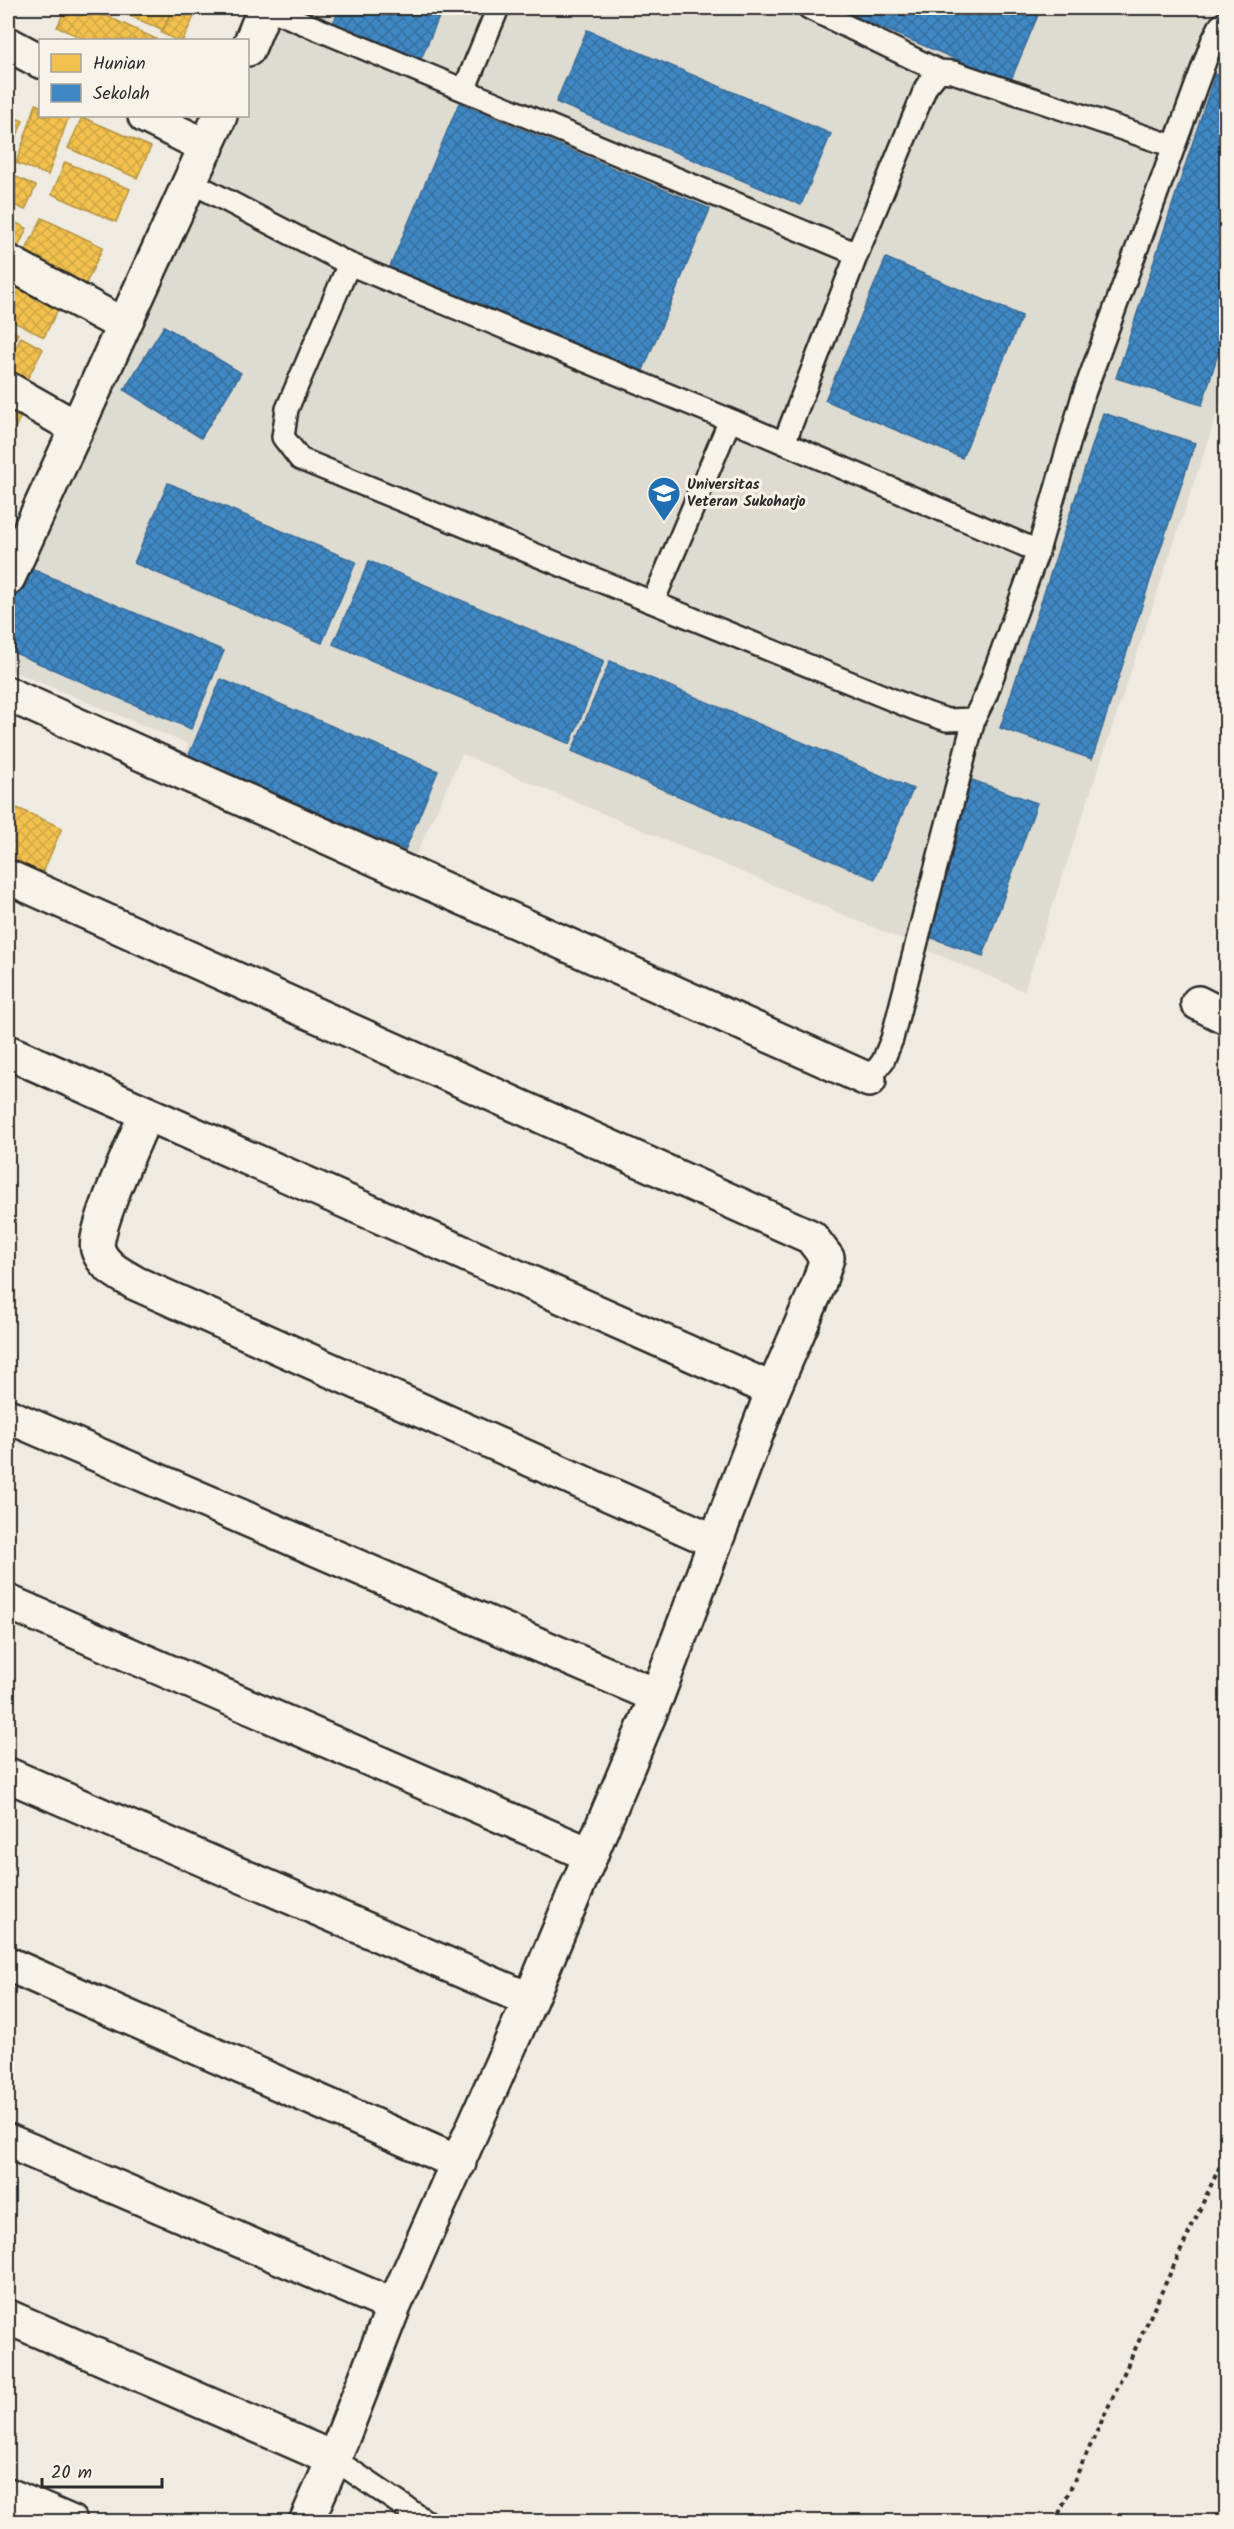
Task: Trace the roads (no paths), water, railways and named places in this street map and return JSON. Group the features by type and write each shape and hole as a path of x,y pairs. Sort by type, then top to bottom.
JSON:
{"street":[{"path":"249,47 266,8"},
{"path":"8,44 39,60"},
{"path":"147,117 207,147"},
{"path":"8,578 220,117"},
{"path":"8,262 123,325"},
{"path":"8,389 78,428"},
{"path":"8,694 869,1080"},
{"path":"8,877 811,1237 827,1258 818,1286 773,1390 714,1541 657,1696 530,2000 394,2306 334,2459 306,2522"},
{"path":"1198,1003 1227,1017"},
{"path":"8,1052 773,1390"},
{"path":"146,1114 100,1225 96,1247 106,1265 146,1288 714,1541"},
{"path":"8,1416 657,1696"},
{"path":"8,1602 591,1855"},
{"path":"8,1775 530,2000"},
{"path":"8,1964 459,2163"},
{"path":"8,2141 394,2306"},
{"path":"8,2317 334,2459"},
{"path":"8,2494 70,2522"}],"lane":[{"path":"266,8 857,254"},
{"path":"464,90 498,8"},
{"path":"809,8 939,71 953,72 1173,146"},
{"path":"869,1080 883,1061 892,1039 974,719 986,695 1038,551 1082,399 1212,42 1220,26 1227,22"},
{"path":"784,442 857,254 926,87 939,71"},
{"path":"191,182 350,264 784,442 1038,551"},
{"path":"350,264 288,409 283,437 300,459 946,720 974,719"},
{"path":"653,602 730,420"},
{"path":"334,2459 427,2522"}],"place":[{"name":"Universitas Veteran Sukoharjo","path":"664,522"}]}
